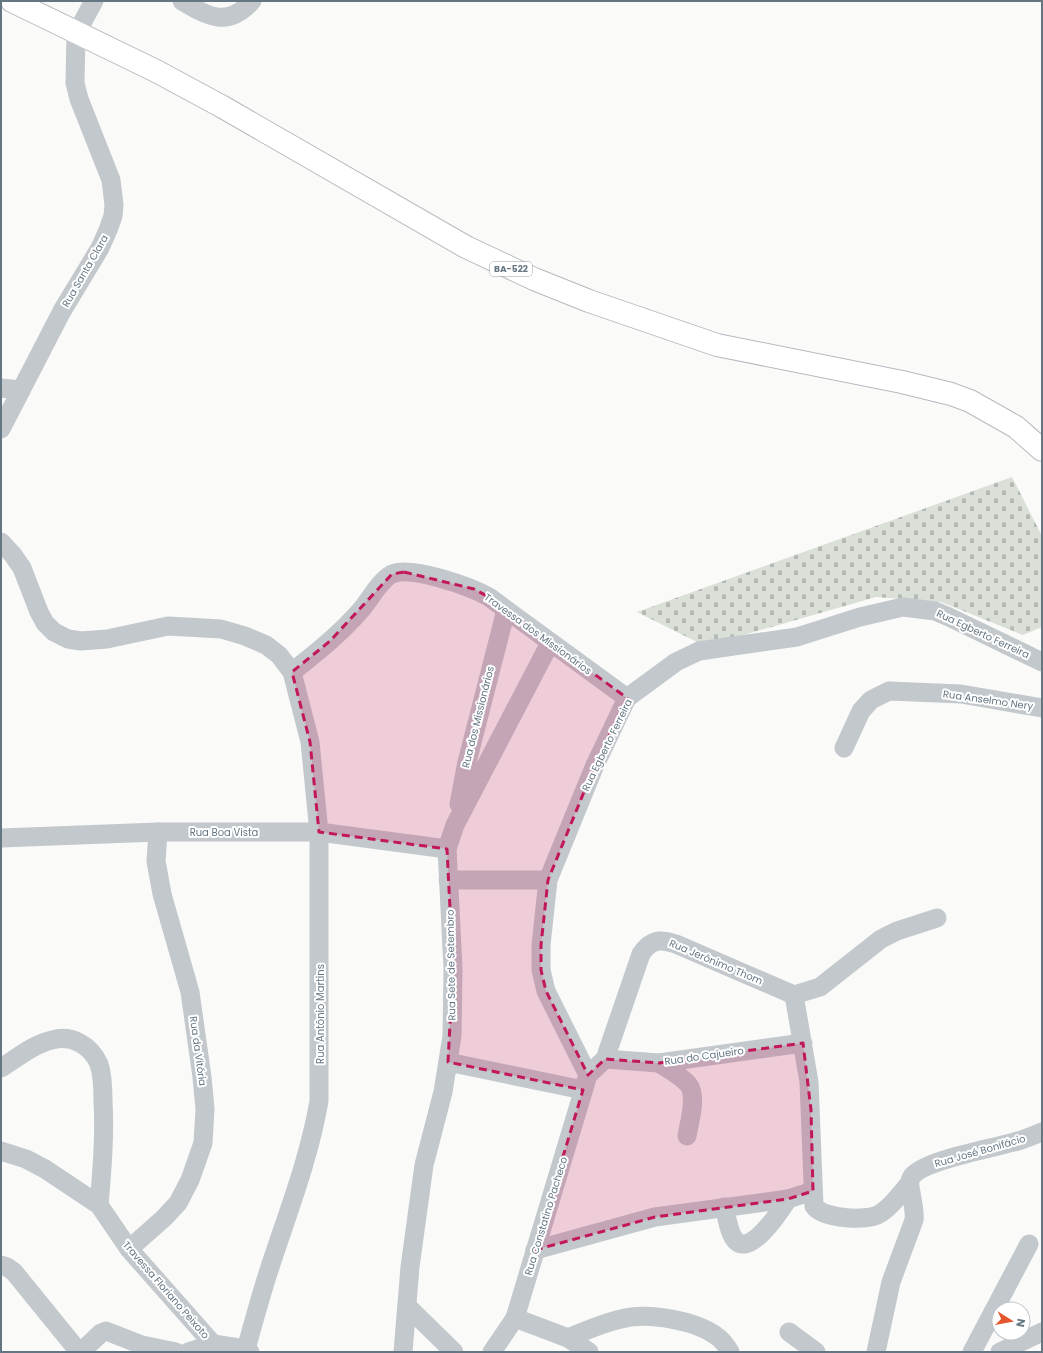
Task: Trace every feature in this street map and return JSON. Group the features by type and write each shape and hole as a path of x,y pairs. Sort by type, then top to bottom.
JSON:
{"main road":[{"name":"BA-522","path":"12,1 76,34 156,71 228,110 466,247 534,279 589,301 717,345 915,385 951,394 970,401 1016,427 1042,450"}],"street":[{"path":"76,34 94,1"},
{"path":"182,1 204,14 219,18 237,15 252,1"},
{"name":"Rua Santa Clara","path":"1,429 62,311 100,248 113,216 114,194 111,180 79,99 75,83 76,34"},
{"path":"1,388 21,390"},
{"path":"1,542 22,568 39,612 45,623 54,632 68,639 88,641 107,639 168,626 221,629 245,636 266,645 279,655 292,672"},
{"name":"Travessa dos Missionários","path":"292,672 330,641 360,611 383,582 392,574 404,572 418,574 474,589 506,610 627,698"},
{"name":"Rua Egberto Ferreira","path":"586,1083 546,991 541,970 541,945 548,880 595,765 627,698 676,662 699,651 797,637 860,617 903,607 935,611 1042,662"},
{"name":"Rua dos Missionários","path":"455,825 467,762 506,610"},
{"name":"Rua Sete de Setembro","path":"403,1352 408,1307 410,1267 424,1165 443,1092 452,1036 453,968 447,849 455,825 550,643"},
{"name":"Rua Antônio Martins","path":"248,1350 270,1267 304,1170 313,1136 319,1102 319,832 310,742 292,672"},
{"name":"Rua Anselmo Nery","path":"844,748 861,711 871,700 889,690 961,694 1042,708"},
{"name":"Rua Boa Vista","path":"1,838 42,838 158,832 319,832 447,849"},
{"name":"Rua da Vitória","path":"129,1249 164,1218 178,1203 190,1180 203,1143 205,1109 190,992 162,894 156,861 158,832"},
{"path":"448,880 548,880"},
{"path":"535,1250 655,1217 788,1199 813,1191 811,1110 803,1043 794,995 820,987 880,940 897,931 937,918"},
{"name":"Rua Jerônimo Thom","path":"605,1059 641,954 651,943 661,940 676,944 794,995"},
{"path":"1,1068 36,1046 52,1040 63,1038 84,1044 92,1052 99,1064 104,1108 103,1151 99,1205 45,1169 1,1151"},
{"name":"Rua do Cajueiro","path":"605,1059 659,1063 803,1043"},
{"path":"448,1062 586,1083 605,1059"},
{"path":"659,1063 683,1079 691,1090 692,1097 687,1136"},
{"name":"Rua Constatino Pacheco","path":"492,1352 515,1318 586,1083"},
{"name":"Rua José Bonifácio","path":"813,1191 814,1206 819,1212 842,1217 864,1218 880,1214 891,1205 909,1184 911,1177 916,1172 941,1161 1013,1143 1042,1132"},
{"path":"876,1352 891,1282 916,1211 909,1184"},
{"path":"724,1207 733,1237 737,1242 745,1244 751,1242 770,1225 788,1199"},
{"name":"Travessa Floriano Peixoto","path":"99,1205 129,1249 213,1344 248,1350"},
{"path":"972,1352 1029,1244"},
{"path":"1,1265 14,1272 80,1352 101,1333 106,1332 142,1345 176,1352"},
{"path":"408,1307 454,1352"},
{"path":"568,1338 621,1319 650,1317 688,1324 710,1332 719,1338 730,1352"},
{"path":"515,1318 568,1338 589,1352"},
{"path":"789,1332 816,1352"},
{"path":"1000,1352 1042,1332"},
{"path":"188,1352 213,1344"}],"highlighted area":[{"path":"404,572 474,589 489,597 627,698 595,765 548,880 541,945 541,970 546,991 588,1075 605,1059 659,1063 803,1043 811,1110 813,1191 788,1199 655,1217 535,1250 583,1090 448,1062 453,968 447,849 319,832 310,742 292,672 330,641 392,574"}],"green space":[{"path":"1012,477 1042,536 1042,627 1023,635 941,602 876,597 705,646 637,612"}]}
